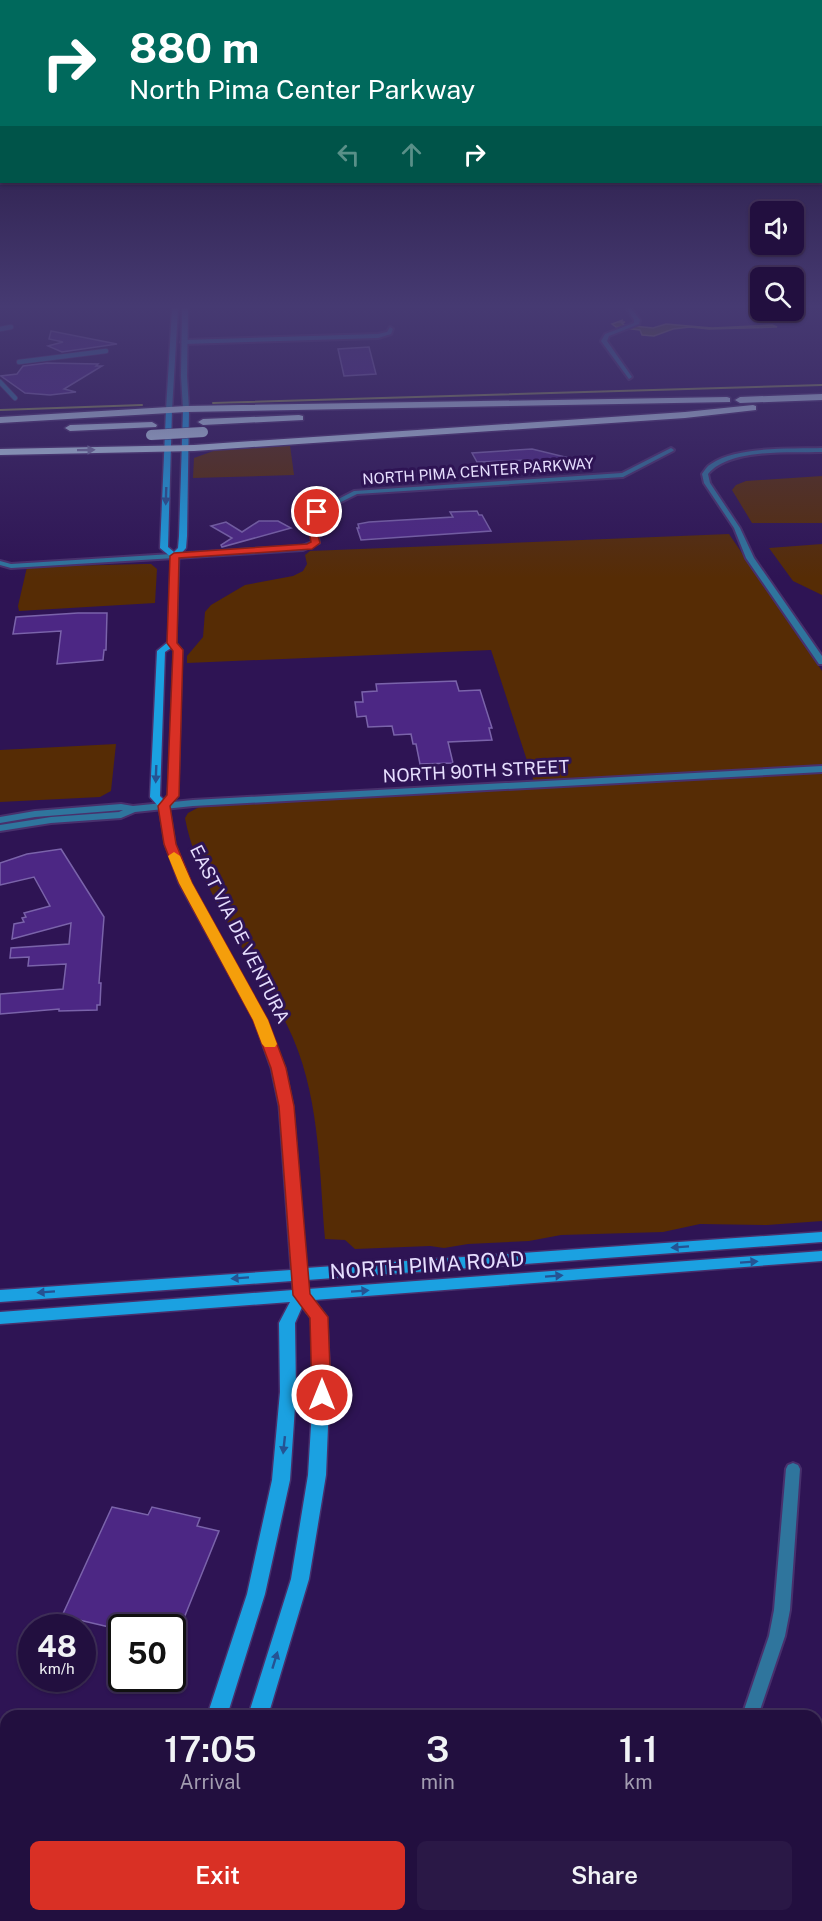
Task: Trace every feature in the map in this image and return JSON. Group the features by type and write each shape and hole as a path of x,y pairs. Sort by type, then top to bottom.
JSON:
{"highway":[{"path":"66,438 203,427 779,399"},
{"path":"0,420 186,409 743,400"},
{"path":"358,425 822,405"},
{"path":"0,452 168,449 684,415 753,408"},
{"path":"203,427 310,428"},
{"path":"57,429 151,430"},
{"path":"0,431 22,435 0,441"}],"main road":[{"name":"EAST VIA DE VENTURA","path":"164,806 173,796 177,726 178,650 172,643 174,556 182,548 183,536 186,409"},
{"name":"EAST VIA DE VENTURA","path":"170,410 164,548 174,556"},
{"name":"EAST VIA DE VENTURA","path":"172,643 161,651 155,797 164,806 170,844 185,883 260,1020 278,1068 286,1106 301,1295 319,1317 322,1377 317,1475 300,1579 260,1710"},
{"name":"NORTH PIMA ROAD","path":"0,1296 822,1237"},
{"name":"NORTH PIMA ROAD","path":"0,1318 822,1256"},
{"path":"219,1710 256,1594 281,1480 288,1392 287,1323 301,1295"}],"street":[{"name":"EAST VIA DE VENTURA","path":"170,410 171,399"},
{"name":"EAST VIA DE VENTURA","path":"186,399 186,409"},
{"name":"NORTH PIMA CENTER PARKWAY","path":"0,563 11,566 309,547 316,543 312,517 317,512 356,492 623,475 670,450"},
{"path":"822,450 763,453 720,461 706,470 706,480 737,528 750,558 822,662"},
{"name":"NORTH 90TH STREET","path":"0,820 35,814 111,808 133,809 822,769"},
{"name":"NORTH 90TH STREET","path":"0,828 51,820 121,815 133,809"},
{"path":"752,1710 777,1636 782,1610 793,1469"}],"shaded area":[{"path":"290,445 294,475 193,478 194,458 219,449"},
{"path":"822,476 822,523 752,523 732,490 736,485 746,481"},
{"path":"729,534 822,671 822,767 534,782 491,650 187,663 187,656 203,637 205,612 211,605 245,585 293,576 303,571 307,564 305,555 310,551"},
{"path":"822,544 822,595 793,581 769,548"},
{"path":"151,564 157,569 155,603 19,611 18,606 27,567"},
{"path":"116,744 111,791 100,797 0,802 0,750"},
{"path":"822,772 822,1221 767,1225 700,1224 663,1232 561,1235 529,1241 468,1244 444,1248 430,1246 355,1249 345,1240 325,1239 316,1130 306,1076 298,1050 274,1001 214,898 192,845 185,818 188,813 203,805"}],"building":[{"path":"532,449 586,462 572,470 528,460 477,462 472,453"},
{"path":"477,511 479,515 482,515 491,531 361,540 357,528 359,528 358,524 369,522 453,517 450,512"},
{"path":"259,521 278,521 291,528 222,547 221,545 232,538 211,526 226,522 242,532"},
{"path":"107,613 106,650 104,650 103,660 57,664 61,631 13,634 16,617"},
{"path":"456,681 459,691 480,690 492,728 489,728 492,740 448,742 453,763 420,764 416,744 413,744 411,734 394,735 392,726 368,727 366,716 357,717 355,702 363,702 362,692 377,691 376,684"},
{"path":"61,849 104,917 99,983 101,983 100,1005 97,1005 97,1010 59,1011 59,1009 0,1014 0,994 63,989 66,964 28,966 29,957 10,958 11,948 69,944 71,923 12,939 14,924 24,922 22,918 26,917 24,913 50,906 34,877 0,885 0,863 27,854"},
{"path":"112,1507 148,1515 152,1507 200,1518 197,1526 219,1531 186,1614 108,1614 108,1627 96,1624 96,1614 63,1614"}],"waterway":[{"path":"213,403 360,399"},
{"path":"0,410 142,405"}],"slow traffic":[{"path":"174,856 185,883 260,1020 270,1044"}],"route":[{"path":"317,512 312,517 311,523 316,543 309,547 174,556 172,643 178,650 177,726 173,796 164,806 170,844 185,883 260,1020 283,1086 298,1274 301,1295 319,1317 322,1395"}]}
